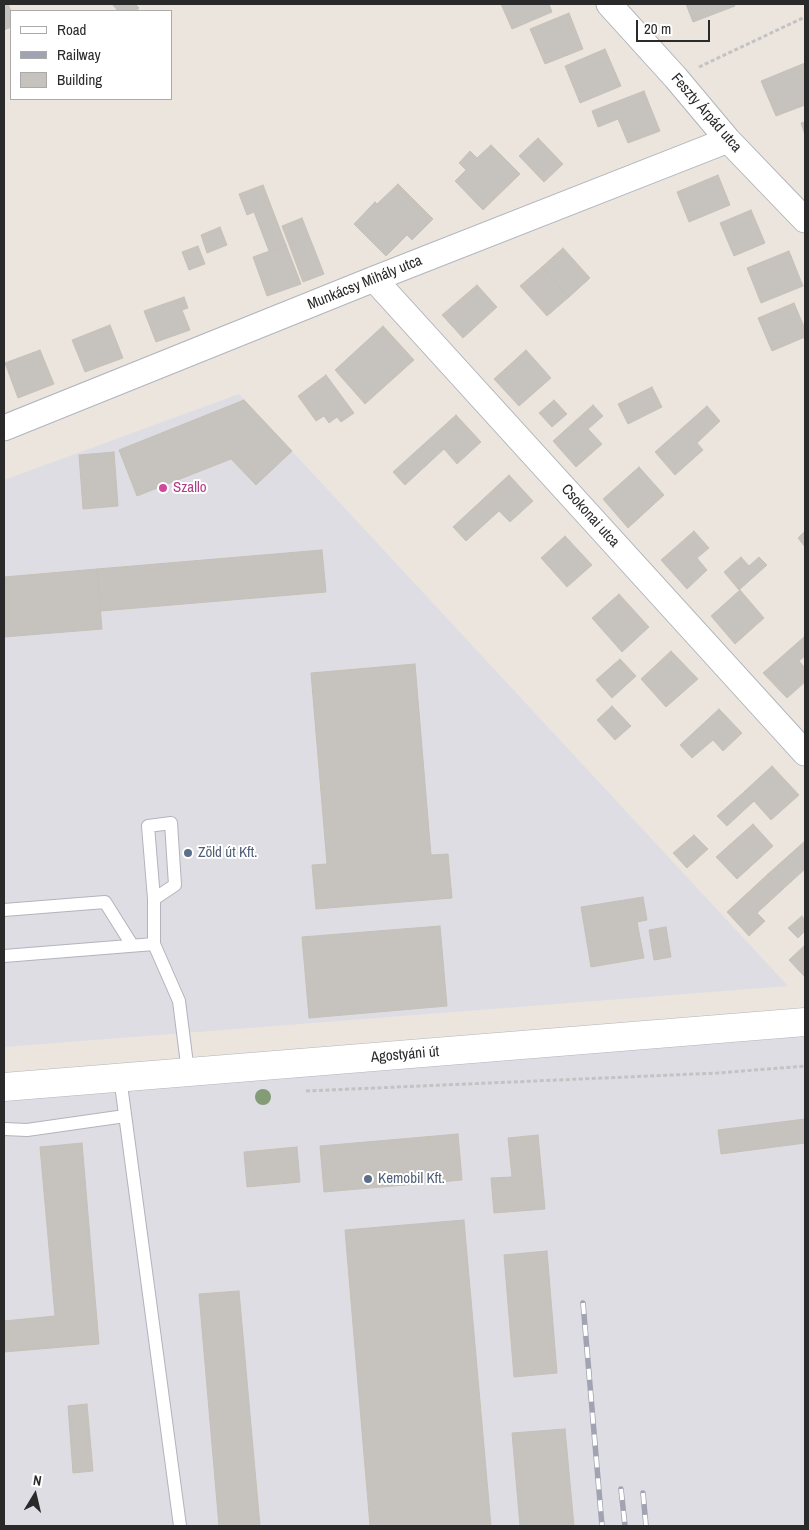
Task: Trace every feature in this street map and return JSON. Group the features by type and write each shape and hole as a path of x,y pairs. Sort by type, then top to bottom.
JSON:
{"main road":[{"name":"Agostyáni út","path":"4,1087 805,1022"}],"street":[{"name":"Feszty Árpád utca","path":"609,4 676,78 728,140 805,220"},
{"name":"Munkácsy Mihály utca","path":"4,428 374,279 728,140"},
{"name":"Csokonai utca","path":"374,279 805,753"}],"lane":[{"path":"154,899 175,886 171,823 148,826 154,899 154,944 179,1001 188,1072"},
{"path":"4,910 105,902 132,945"},
{"path":"4,956 154,944"},
{"path":"120,1078 180,1526"},
{"path":"4,1129 27,1130 125,1116"}],"path":[{"path":"676,78 805,17"},
{"path":"302,1091 708,1074 805,1066"}],"shaded area":[{"path":"239,394 788,986 4,1047 4,480"},
{"path":"805,1022 805,1526 4,1526 4,1087"}],"building":[{"path":"4,4 8,4 11,10 10,27 4,30"},
{"path":"112,4 135,4 139,8 137,10 117,10"},
{"path":"501,4 549,4 552,12 512,29"},
{"path":"686,4 734,4 735,6 693,22"},
{"path":"569,13 583,49 545,64 530,29"},
{"path":"605,49 621,86 580,103 565,66"},
{"path":"805,63 805,105 776,116 761,81"},
{"path":"644,91 660,131 628,143 618,119 598,127 592,111"},
{"path":"805,122 805,135 801,123"},
{"path":"538,138 563,164 544,182 519,156"},
{"path":"491,145 520,174 483,210 455,181 466,170 459,163 470,151 477,158"},
{"path":"718,175 730,205 689,222 677,192"},
{"path":"398,184 433,219 412,240 377,204"},
{"path":"263,185 286,245 269,251 254,212 247,215 239,194"},
{"path":"375,202 407,235 386,256 354,224"},
{"path":"751,210 765,243 734,256 720,223"},
{"path":"302,218 324,274 303,282 282,226"},
{"path":"220,227 227,245 207,253 201,235"},
{"path":"286,245 301,284 267,296 253,257"},
{"path":"198,246 205,264 189,270 182,252"},
{"path":"563,248 590,278 569,297 542,267"},
{"path":"789,251 803,286 761,303 747,268"},
{"path":"542,267 569,297 547,316 520,286"},
{"path":"477,285 497,307 463,338 442,315"},
{"path":"184,297 188,308 182,310 190,330 156,342 144,311"},
{"path":"794,303 805,329 805,337 772,351 758,318"},
{"path":"110,325 123,358 85,372 72,340"},
{"path":"383,326 414,360 365,404 335,370"},
{"path":"40,350 54,384 18,398 5,363"},
{"path":"526,350 551,378 519,406 494,379"},
{"path":"326,375 354,413 341,422 337,417 329,423 324,416 316,421 298,396"},
{"path":"652,387 662,407 628,424 618,404"},
{"path":"244,400 292,451 256,485 231,459 137,496 119,450"},
{"path":"554,400 567,414 552,427 539,413"},
{"path":"593,405 603,416 588,429 602,444 576,467 553,441"},
{"path":"707,406 720,421 697,443 703,450 675,475 655,452"},
{"path":"456,415 481,442 457,464 444,449 405,485 393,472"},
{"path":"114,452 118,506 83,509 79,455"},
{"path":"639,467 664,495 628,528 603,499"},
{"path":"509,475 533,501 510,522 499,511 466,541 453,527"},
{"path":"694,531 709,548 697,558 707,570 687,589 661,560"},
{"path":"805,531 805,547 798,538"},
{"path":"565,536 592,565 567,587 541,558"},
{"path":"322,550 326,592 101,611 97,569"},
{"path":"741,557 749,566 759,557 767,565 739,590 724,572"},
{"path":"97,569 102,629 4,637 4,577"},
{"path":"740,590 764,618 735,644 711,616"},
{"path":"619,594 649,627 622,652 592,618"},
{"path":"804,637 805,656 799,661 805,668 805,682 787,698 763,673"},
{"path":"671,651 698,679 666,707 641,679"},
{"path":"620,659 636,676 612,698 596,680"},
{"path":"415,664 431,855 448,854 452,898 316,909 312,865 327,864 311,673"},
{"path":"612,706 631,726 615,740 597,720"},
{"path":"719,709 742,733 723,751 713,740 692,758 680,745"},
{"path":"772,766 799,795 771,820 745,791"},
{"path":"745,791 754,801 727,826 717,816"},
{"path":"753,824 773,846 737,879 716,857"},
{"path":"694,835 708,849 687,868 673,853"},
{"path":"805,841 805,869 782,890 768,874"},
{"path":"768,874 782,890 757,913 765,921 749,936 727,912"},
{"path":"643,897 647,920 637,922 644,958 591,967 581,907"},
{"path":"802,916 805,921 805,931 798,938 788,928"},
{"path":"440,926 447,1006 309,1018 302,937"},
{"path":"666,927 671,957 654,960 649,930"},
{"path":"805,945 805,975 804,976 789,960"},
{"path":"805,1119 805,1143 721,1154 718,1130"},
{"path":"458,1134 462,1180 324,1192 320,1146"},
{"path":"538,1135 545,1209 494,1213 491,1178 512,1177 508,1138"},
{"path":"82,1143 99,1344 4,1352 4,1321 55,1316 40,1147"},
{"path":"297,1147 300,1182 247,1187 244,1152"},
{"path":"464,1220 491,1526 370,1526 345,1230"},
{"path":"547,1251 557,1373 514,1377 504,1255"},
{"path":"239,1291 260,1526 219,1526 199,1294"},
{"path":"87,1404 93,1471 73,1473 68,1406"},
{"path":"565,1429 574,1526 520,1526 512,1433"}],"railway":[{"path":"583,1303 602,1526"},
{"path":"621,1489 625,1526"},
{"path":"643,1493 646,1526"}],"place":[{"name":"Szallo","path":"163,488"},
{"name":"Zöld út Kft.","path":"188,853"},
{"name":"Kemobil Kft.","path":"368,1179"}]}
